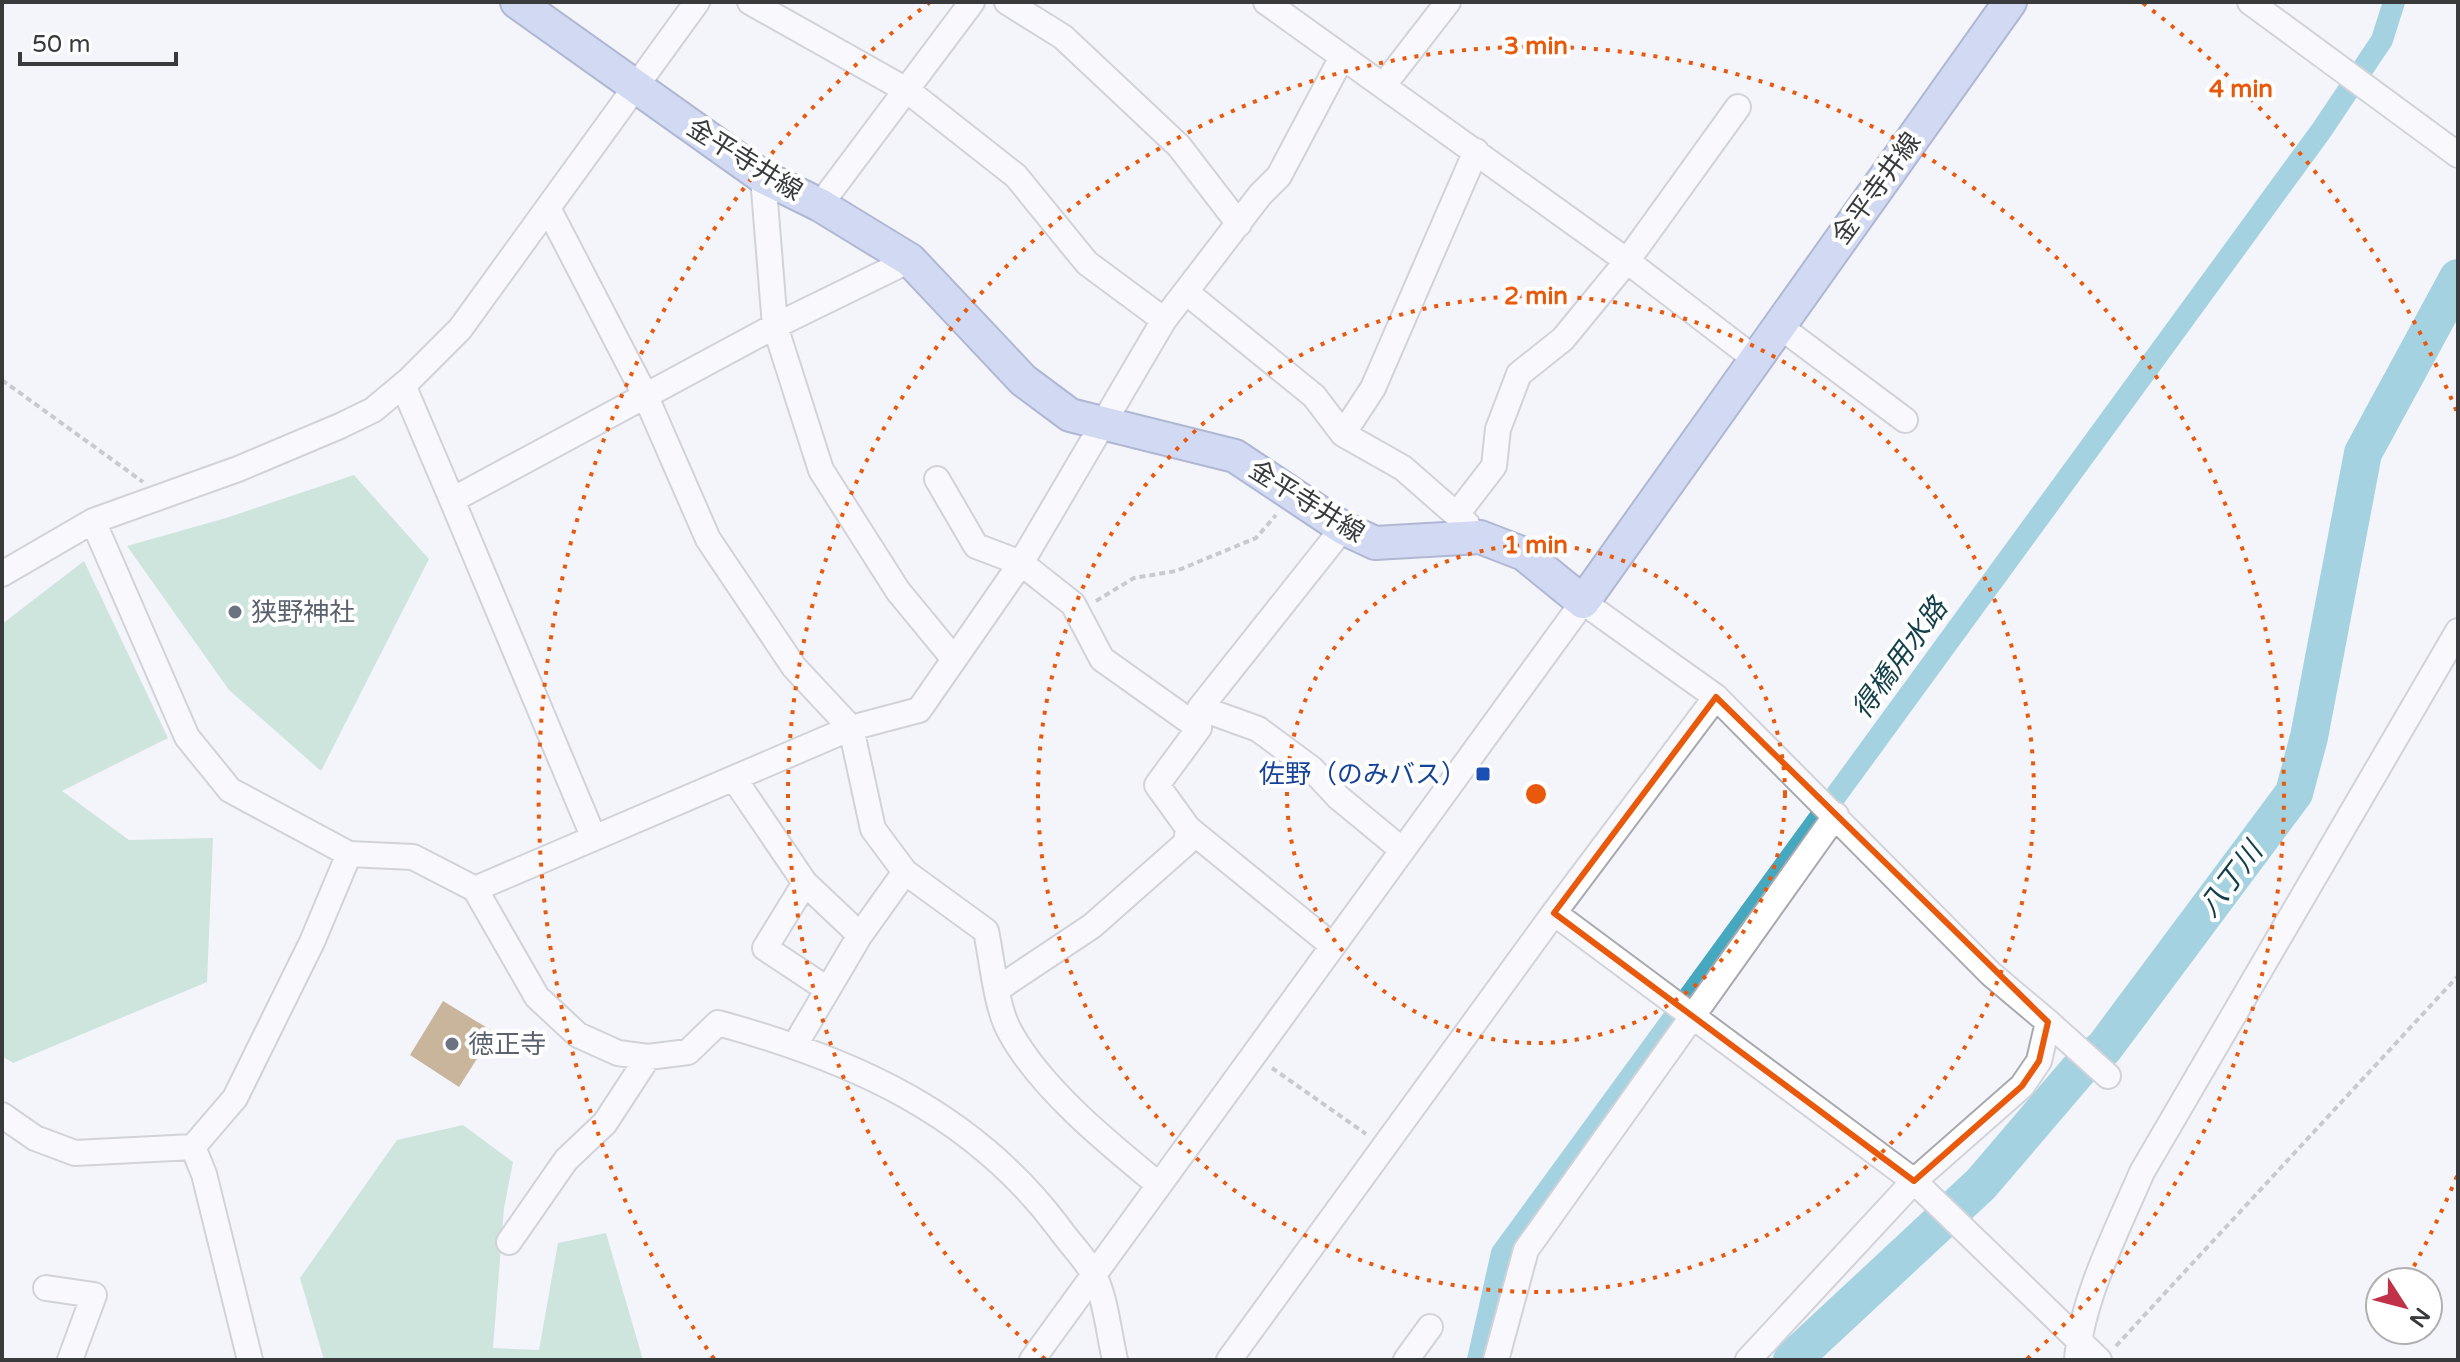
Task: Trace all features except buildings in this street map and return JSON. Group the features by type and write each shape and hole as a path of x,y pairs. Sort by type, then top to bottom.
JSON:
{"main road":[{"name":"金平寺井線","path":"517,2 763,177 820,205 910,260 1023,380 1070,415 1235,456 1343,528 1375,543 1480,537 1524,554 1583,602 2010,2"}],"street":[{"path":"2,574 93,521 161,494 238,469 373,410 460,329 697,2"},
{"path":"750,2 908,91 1016,176 1087,263 1164,320"},
{"path":"820,205 972,2"},
{"path":"1007,2 1063,37 1179,146 1239,224"},
{"path":"1266,2 1627,261 1755,359"},
{"path":"1383,86 1448,2"},
{"path":"2250,2 2458,155"},
{"path":"475,889 851,728 919,710 1021,563 1164,320 1279,176 1342,57"},
{"path":"1457,514 1494,466 1498,429 1519,374 1563,339 1627,261 1738,107"},
{"path":"1343,434 1373,388 1476,151"},
{"path":"763,177 775,326 821,470 898,591 954,659"},
{"path":"549,210 646,397 708,539 794,667 851,728 873,829 905,872 986,931 1008,1029 1026,1056 1107,1141 1159,1185"},
{"path":"452,500 775,326 910,260"},
{"path":"1186,292 1314,396 1343,434 1403,468 1480,537"},
{"path":"1778,325 1905,420"},
{"path":"403,385 593,836"},
{"path":"937,479 976,546 1021,563 1073,604 1102,659 1200,718 1258,729 1312,769 1338,797 1401,849"},
{"path":"93,521 187,737 230,790 349,854 413,857 475,889 537,997 578,1035 618,1053 648,1057 688,1052 718,1023 795,1045 897,1090 965,1130 1033,1194 1095,1278 1115,1360"},
{"path":"1333,946 1188,828 1157,785 1200,718 1343,528"},
{"path":"1032,1360 1095,1278 1401,849 1583,602 1716,697 1991,974 2108,1076"},
{"path":"2078,1352 2106,1257 2142,1172 2458,631"},
{"path":"1229,1360 1554,913 1716,697"},
{"path":"735,780 805,883 860,935"},
{"path":"1496,1360 1526,1250 1684,1011 1829,809"},
{"path":"999,988 1092,926 1186,843 1188,828"},
{"path":"2,1115 35,1138 75,1153 193,1147 235,1098 312,942 349,854"},
{"path":"795,1045 860,935 905,872"},
{"path":"805,883 765,948 827,989"},
{"path":"1554,913 1914,1181 1965,1229 2078,1352 2107,1354"},
{"path":"1748,1360 1914,1181 2022,1086 2039,1061 2048,1022"},
{"path":"509,1242 566,1160 605,1123 648,1057"},
{"path":"193,1147 204,1174 250,1360"},
{"path":"46,1288 94,1295 70,1360"},
{"path":"1406,1360 1430,1327"}],"path":[{"path":"2,380 161,494"},
{"path":"1077,613 1134,578 1176,571 1256,538 1293,496"},
{"path":"2107,1354 2458,976"},
{"path":"1254,1055 1386,1148"}],"highlighted area":[{"path":"1716,697 2048,1022 2039,1061 2022,1086 1914,1181 1554,913"}],"green space":[{"path":"354,475 429,559 321,771 229,690 127,546 226,518"},
{"path":"84,561 168,738 62,791 129,840 213,838 207,982 13,1063 2,1056 2,624"},
{"path":"463,1125 513,1162 504,1208 493,1348 539,1350 558,1243 606,1233 643,1360 324,1360 300,1278 397,1140"}],"waterway":[{"name":"得橋用水路","path":"1478,1360 1502,1253 2321,131 2382,40 2394,2"},
{"name":"八丁川","path":"1792,1360 1981,1184 2081,1067 2104,1048 2294,793 2309,737 2363,453 2458,278"}],"place":[{"name":"狭野神社","path":"235,612"},
{"name":"佐野（のみバス）","path":"1483,774"},
{"name":"徳正寺","path":"452,1044"}]}
